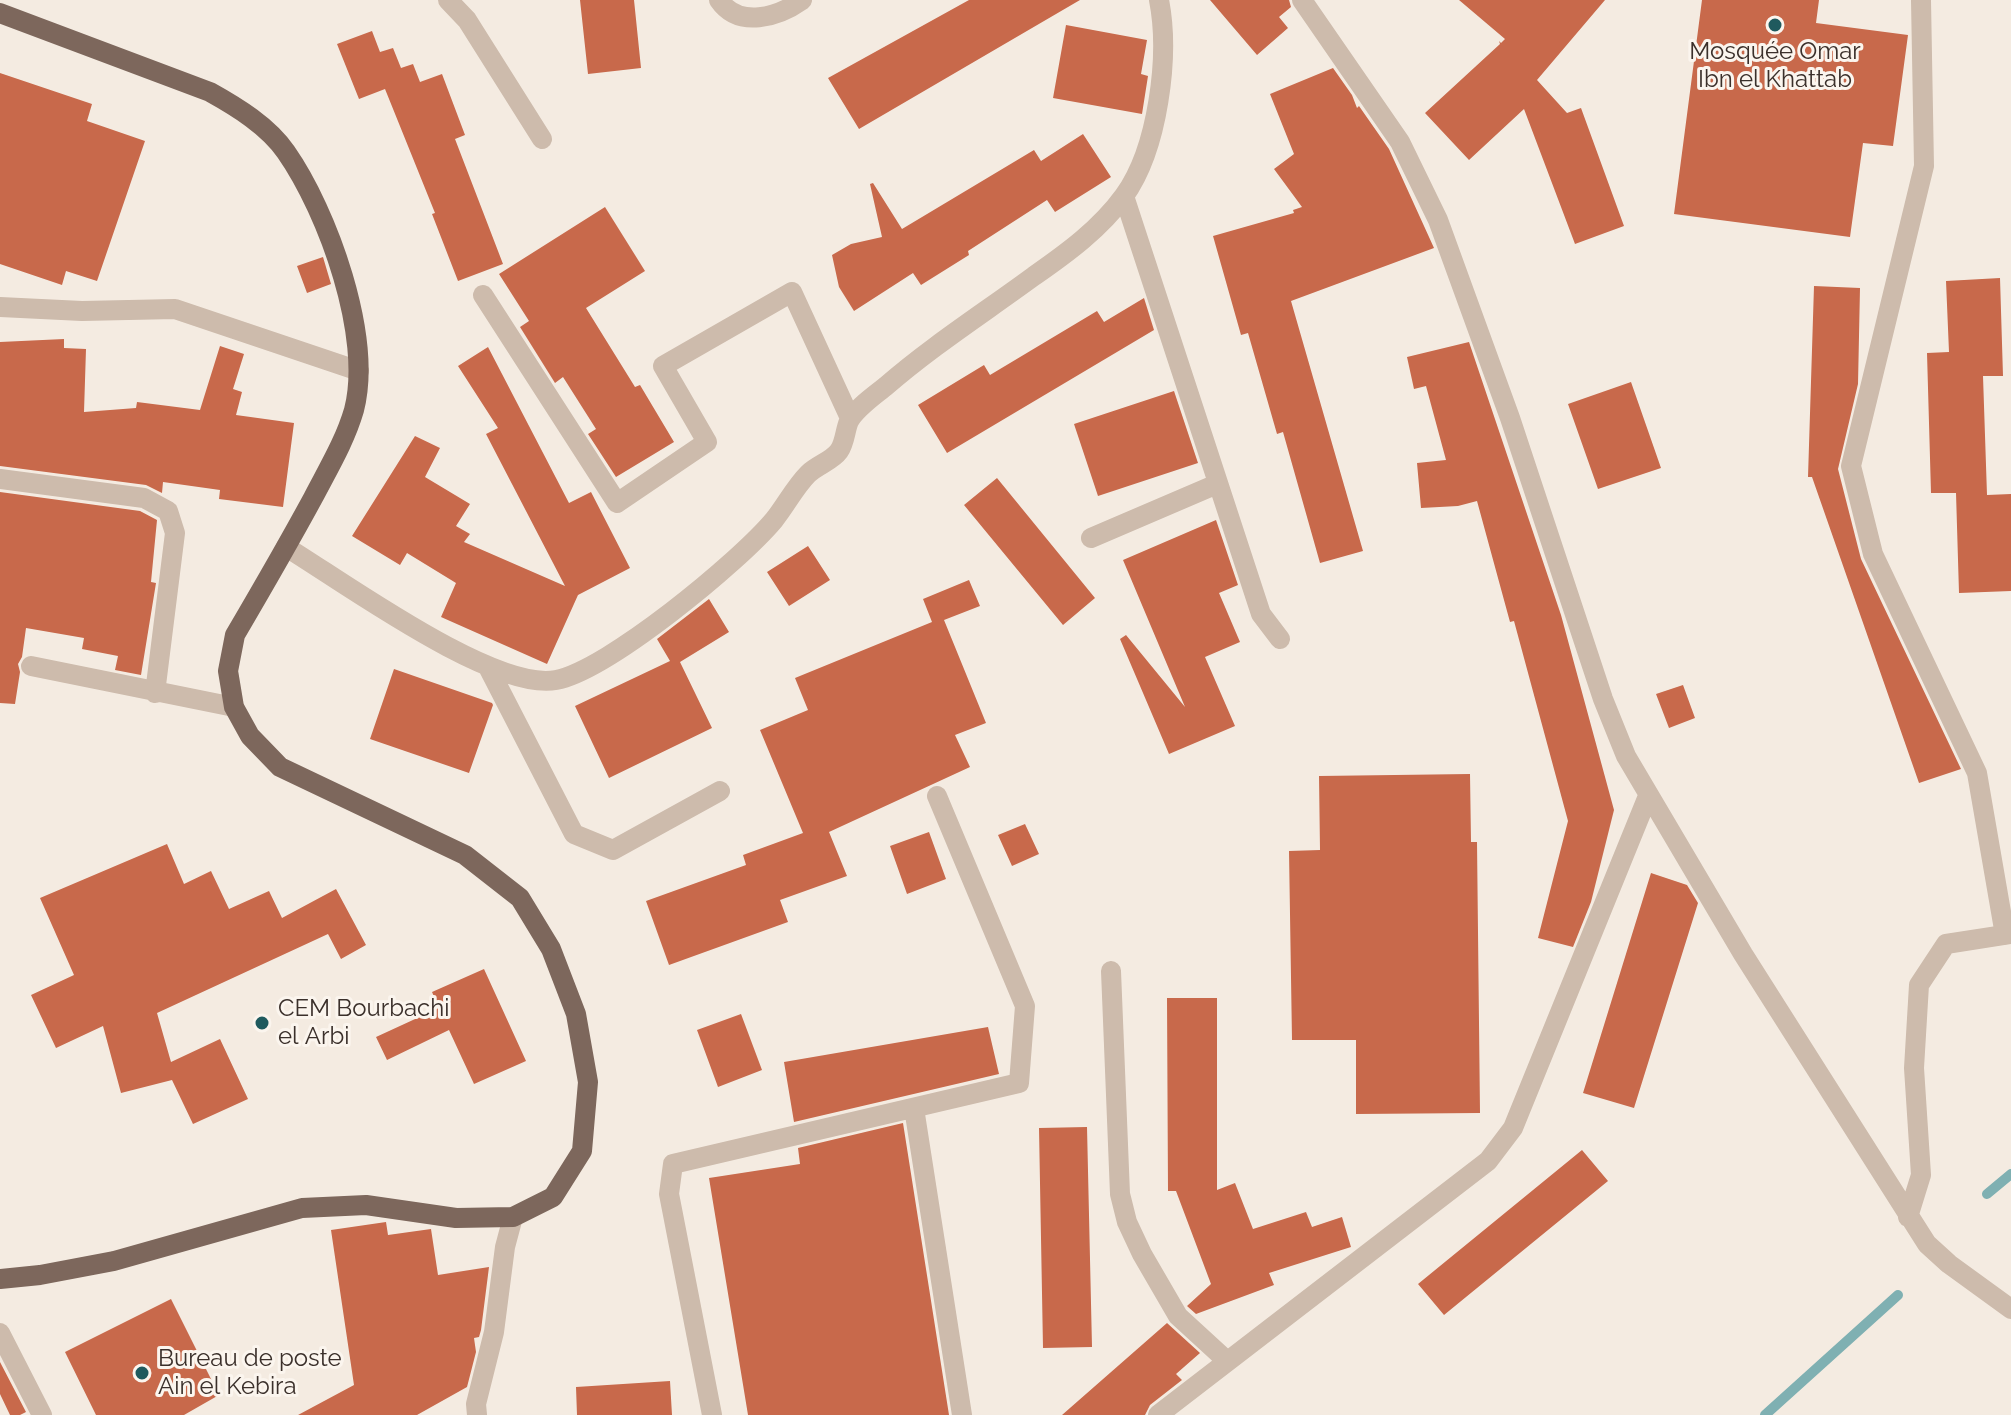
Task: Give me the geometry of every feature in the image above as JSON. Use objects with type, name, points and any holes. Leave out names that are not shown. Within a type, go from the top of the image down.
[{"type":"main road","points":[[0,13],[210,92],[241,109],[284,150],[316,203],[349,296],[359,371],[354,408],[342,443],[235,635],[228,671],[234,707],[250,736],[280,767],[465,855],[520,898],[551,949],[576,1014],[588,1082],[582,1151],[553,1197],[513,1217],[456,1218],[366,1205],[302,1208],[114,1261],[0,1279]]},
{"type":"street","points":[[448,0],[467,20],[542,139]]},
{"type":"street","points":[[719,0],[725,9],[744,17],[767,18],[802,0]]},
{"type":"street","points":[[286,547],[432,638],[489,669],[525,680],[556,680],[591,666],[635,638],[720,574],[773,521],[808,474],[839,452],[850,418],[888,384],[1082,242],[1124,196],[1138,171],[1156,115],[1164,26],[1159,0]]},
{"type":"street","points":[[1302,0],[1400,142],[1438,220],[1510,418],[1603,699],[1626,756],[1743,954],[1908,1217],[1927,1244],[1949,1264],[2011,1309]]},
{"type":"street","points":[[1908,1217],[1921,1175],[1914,1068],[1919,985],[1946,944],[2008,934],[1977,773],[1873,554],[1851,466],[1924,166],[1921,0]]},
{"type":"street","points":[[1124,196],[1261,614],[1280,639]]},
{"type":"street","points":[[483,295],[617,503],[707,442],[663,366],[792,292],[850,418]]},
{"type":"street","points":[[0,307],[82,311],[175,309],[359,371]]},
{"type":"street","points":[[0,479],[144,498],[168,511],[175,533],[155,693]]},
{"type":"street","points":[[1091,538],[1217,484]]},
{"type":"street","points":[[31,666],[234,707]]},
{"type":"street","points":[[489,669],[574,834],[613,850],[720,791]]},
{"type":"street","points":[[712,1415],[669,1194],[673,1164],[1019,1083],[1025,1006],[937,796]]},
{"type":"street","points":[[1158,1415],[1488,1161],[1513,1128],[1648,796]]},
{"type":"street","points":[[1111,971],[1120,1194],[1127,1222],[1178,1316],[1226,1360]]},
{"type":"street","points":[[914,1108],[962,1415]]},
{"type":"street","points":[[472,1411],[494,1332],[505,1247],[513,1217]]},
{"type":"street","points":[[0,1333],[42,1415]]},
{"type":"building","points":[[580,0],[634,0],[641,68],[588,74]]},
{"type":"building","points":[[969,0],[1080,0],[859,129],[828,78]]},
{"type":"building","points":[[1210,0],[1289,0],[1291,7],[1279,17],[1288,28],[1257,55]]},
{"type":"building","points":[[1459,0],[1605,0],[1537,80],[1567,113],[1581,108],[1624,226],[1575,244],[1524,109],[1469,160],[1425,113],[1500,44],[1499,41],[1501,43],[1505,39]]},
{"type":"building","points":[[1702,0],[1819,0],[1816,23],[1908,35],[1893,146],[1863,143],[1850,237],[1674,214]]},
{"type":"building","points":[[1066,25],[1147,40],[1141,74],[1148,76],[1142,114],[1053,98]]},
{"type":"building","points":[[372,31],[380,52],[393,48],[401,68],[413,64],[420,82],[442,74],[465,135],[455,139],[503,264],[458,281],[432,214],[435,213],[385,89],[359,99],[337,44]]},
{"type":"building","points":[[1333,68],[1352,95],[1357,108],[1359,106],[1389,149],[1434,248],[1291,301],[1363,551],[1320,563],[1283,432],[1277,434],[1248,333],[1241,335],[1213,236],[1294,213],[1293,210],[1302,207],[1274,169],[1294,154],[1270,94]]},
{"type":"building","points":[[0,73],[92,104],[87,121],[145,141],[97,281],[66,271],[62,285],[0,264]]},
{"type":"building","points":[[1083,134],[1111,177],[1055,212],[1047,200],[921,285],[913,273],[854,311],[839,287],[832,255],[851,244],[882,237],[870,184],[873,183],[902,229],[1034,150],[1041,161]]},
{"type":"building","points":[[605,207],[645,271],[586,308],[635,387],[640,385],[674,442],[616,477],[588,434],[596,429],[563,377],[555,383],[520,327],[529,321],[499,274]]},
{"type":"building","points":[[323,257],[331,284],[307,293],[297,266]]},
{"type":"building","points":[[2000,278],[2003,376],[1983,376],[1987,495],[2011,494],[2011,591],[1959,593],[1956,493],[1931,493],[1927,353],[1949,352],[1946,281]]},
{"type":"building","points":[[1814,286],[1860,288],[1858,384],[1838,469],[1861,559],[1961,769],[1919,783],[1812,477],[1808,477]]},
{"type":"building","points":[[1144,298],[1154,330],[947,453],[918,405],[984,365],[990,375],[1097,311],[1104,322]]},
{"type":"building","points":[[64,339],[64,348],[86,349],[84,412],[136,408],[137,402],[200,410],[220,346],[244,354],[233,389],[242,392],[236,415],[294,423],[283,507],[219,499],[220,490],[163,482],[162,493],[146,485],[0,466],[0,342]]},
{"type":"building","points":[[1469,342],[1561,615],[1614,810],[1591,902],[1573,947],[1538,938],[1568,821],[1514,621],[1510,622],[1477,501],[1458,506],[1421,508],[1417,463],[1446,460],[1426,386],[1414,389],[1407,357]]},
{"type":"building","points":[[488,347],[569,503],[591,492],[630,568],[578,595],[547,664],[441,617],[456,583],[407,553],[400,565],[352,536],[415,436],[440,448],[425,477],[470,504],[456,526],[470,534],[464,542],[565,586],[486,434],[498,428],[458,366]]},
{"type":"building","points":[[1631,382],[1661,468],[1598,489],[1568,404]]},
{"type":"building","points":[[1174,391],[1198,463],[1098,496],[1074,424]]},
{"type":"building","points":[[997,478],[1095,598],[1063,625],[964,505]]},
{"type":"building","points":[[0,492],[140,511],[157,520],[151,582],[156,583],[141,675],[115,670],[118,656],[82,649],[84,638],[26,628],[18,664],[20,672],[15,704],[0,703]]},
{"type":"building","points":[[1216,520],[1238,585],[1219,593],[1240,642],[1205,657],[1235,726],[1169,754],[1120,639],[1126,635],[1185,707],[1123,560]]},
{"type":"building","points":[[808,546],[830,580],[789,606],[767,572]]},
{"type":"building","points":[[969,580],[980,606],[944,620],[986,723],[955,735],[970,767],[829,832],[847,876],[780,900],[788,922],[669,965],[646,901],[746,865],[743,855],[803,833],[760,730],[808,710],[795,678],[932,622],[923,599]]},
{"type":"building","points":[[709,599],[729,632],[680,662],[712,728],[609,778],[575,706],[670,661],[657,639]]},
{"type":"building","points":[[394,669],[492,703],[469,773],[370,739]]},
{"type":"building","points":[[1683,685],[1695,718],[1669,728],[1656,694]]},
{"type":"building","points":[[1470,774],[1471,842],[1477,842],[1480,1113],[1356,1114],[1356,1040],[1292,1040],[1289,851],[1320,850],[1319,776]]},
{"type":"building","points":[[1025,824],[1039,854],[1012,866],[998,835]]},
{"type":"building","points":[[929,832],[946,879],[907,894],[890,846]]},
{"type":"building","points":[[167,844],[184,884],[211,871],[229,909],[269,891],[282,918],[336,889],[366,945],[341,959],[328,934],[157,1013],[171,1062],[220,1039],[248,1099],[193,1124],[172,1080],[121,1093],[103,1026],[56,1048],[31,995],[74,975],[40,898]]},
{"type":"building","points":[[1651,873],[1687,885],[1698,903],[1634,1108],[1583,1093]]},
{"type":"building","points":[[484,969],[526,1061],[474,1084],[449,1030],[387,1060],[376,1037],[439,1008],[432,992]]},
{"type":"building","points":[[1167,998],[1217,998],[1217,1190],[1235,1183],[1253,1229],[1306,1212],[1312,1227],[1342,1217],[1351,1247],[1269,1273],[1274,1285],[1196,1314],[1187,1306],[1211,1284],[1176,1191],[1168,1191]]},
{"type":"building","points":[[741,1014],[762,1070],[718,1087],[697,1030]]},
{"type":"building","points":[[988,1027],[999,1074],[794,1122],[784,1062]]},
{"type":"building","points":[[903,1123],[949,1415],[748,1415],[709,1178],[800,1164],[798,1148]]},
{"type":"building","points":[[1087,1127],[1092,1347],[1043,1348],[1039,1128]]},
{"type":"building","points":[[1582,1150],[1608,1181],[1444,1315],[1418,1284]]},
{"type":"building","points":[[386,1222],[388,1235],[431,1229],[438,1275],[489,1267],[481,1330],[479,1337],[474,1338],[476,1352],[467,1387],[417,1415],[298,1415],[354,1385],[331,1230]]},
{"type":"building","name":"Bureau de poste Ain el Kebira","points":[[171,1299],[219,1395],[184,1415],[96,1415],[65,1352]]},
{"type":"building","points":[[1167,1323],[1200,1353],[1176,1374],[1182,1380],[1150,1405],[1145,1415],[1062,1415]]},
{"type":"building","points":[[0,1362],[26,1412],[20,1415],[10,1415],[0,1394]]},
{"type":"building","points":[[670,1381],[672,1415],[577,1415],[576,1387]]},
{"type":"waterway","points":[[1987,1194],[2011,1174]]},
{"type":"waterway","points":[[1765,1415],[1898,1295]]},
{"type":"place","name":"Mosquée Omar Ibn el Khattab","points":[[1775,25]]},
{"type":"place","name":"CEM Bourbachi el Arbi","points":[[262,1023]]},
{"type":"place","name":"Bureau de poste Ain el Kebira","points":[[142,1373]]}]
